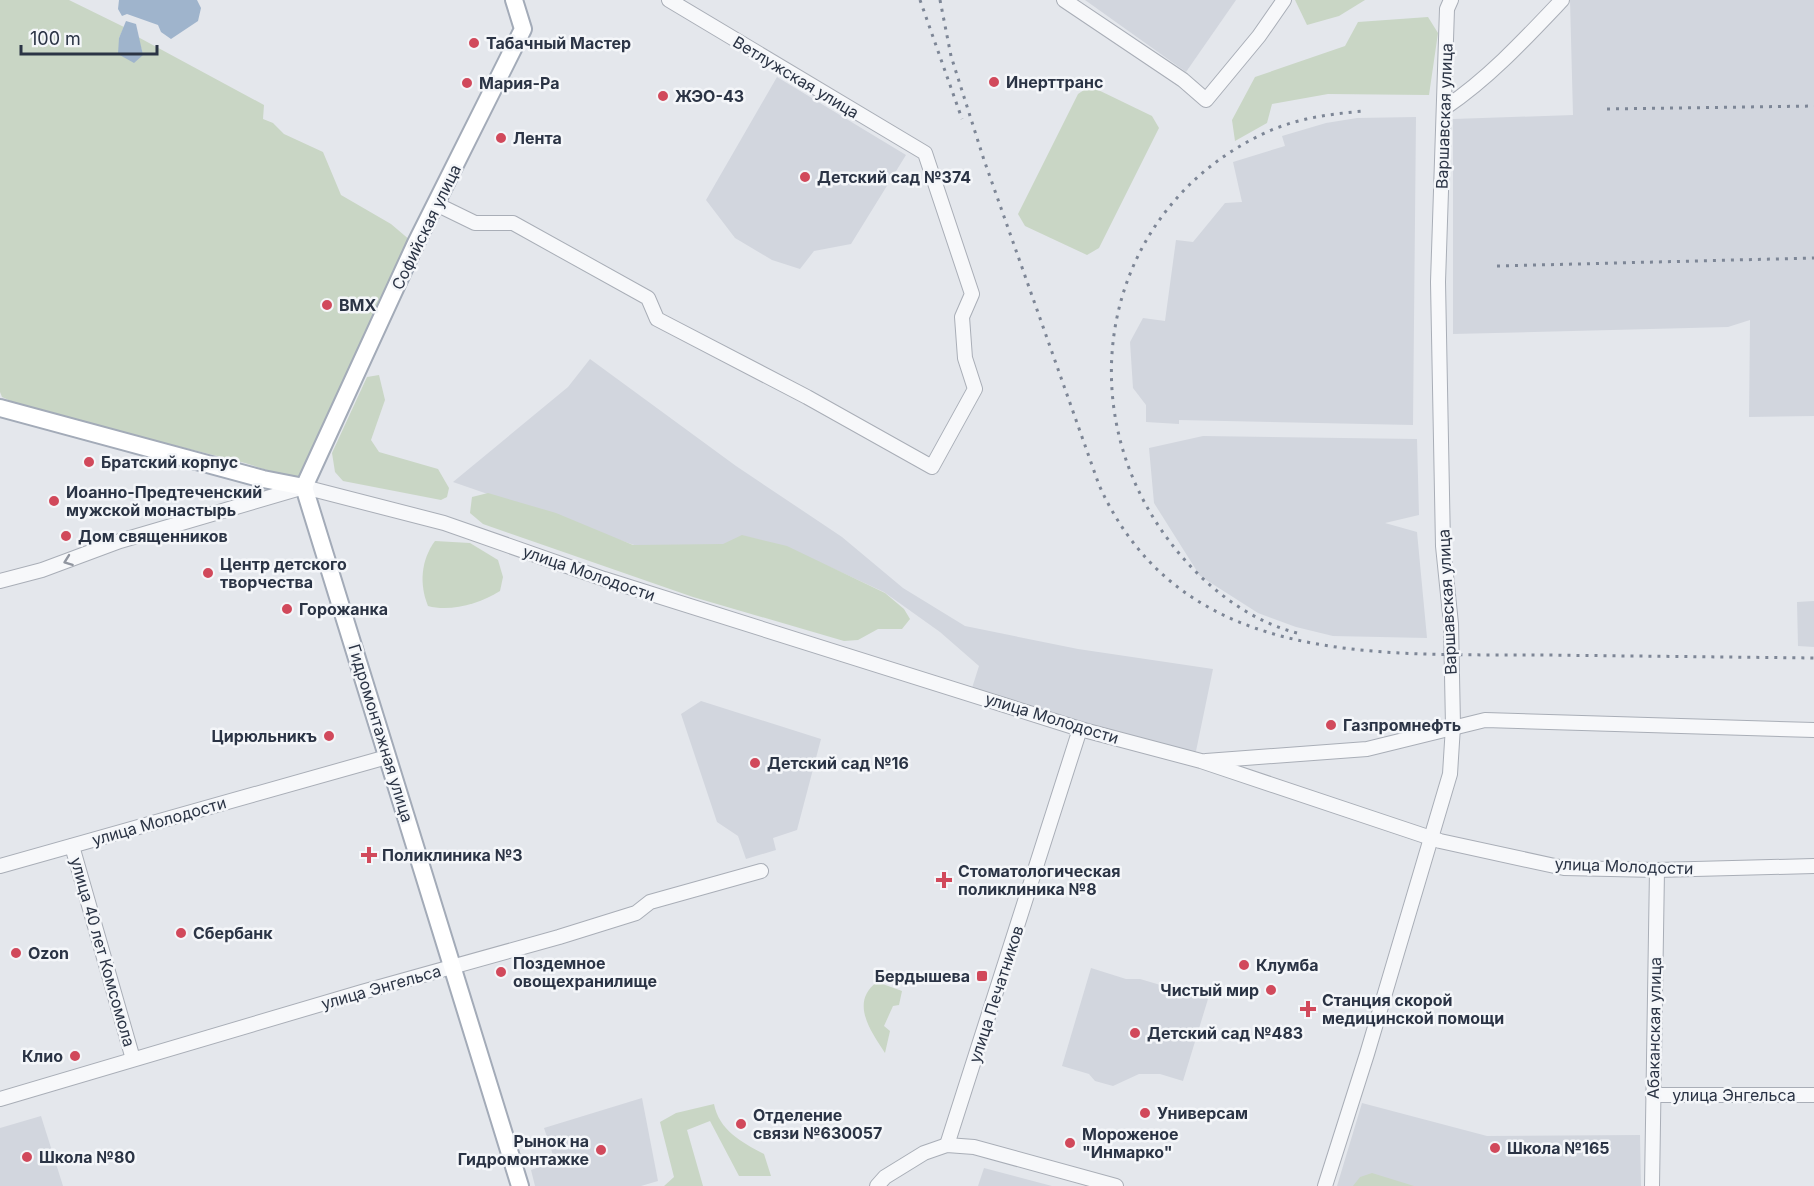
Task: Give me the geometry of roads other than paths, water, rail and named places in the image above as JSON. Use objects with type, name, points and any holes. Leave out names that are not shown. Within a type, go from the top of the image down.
[{"type":"main road","name":"Софийская улица","points":[[304,487],[436,204],[523,29],[514,0]]},
{"type":"main road","points":[[1,410],[263,479],[304,487]]},
{"type":"main road","name":"Гидромонтажная улица","points":[[304,487],[520,1186]]},
{"type":"street","name":"Ветлужская улица","points":[[436,204],[474,223],[513,223],[648,298],[657,319],[807,397],[932,467],[975,389],[965,358],[962,317],[972,294],[925,153],[669,0]]},
{"type":"street","points":[[1064,0],[1184,80],[1206,100],[1259,36],[1284,0]]},
{"type":"street","name":"Варшавская улица","points":[[1325,1186],[1367,1054],[1430,838],[1443,804],[1450,774],[1453,726],[1451,624],[1443,546],[1438,282],[1446,107],[1447,9],[1451,0]]},
{"type":"street","points":[[1446,107],[1465,94],[1521,43],[1562,0]]},
{"type":"street","points":[[0,581],[42,570],[120,541],[304,487]]},
{"type":"street","name":"улица Молодости","points":[[304,487],[444,523],[604,579],[1080,729],[1201,761],[1430,838],[1564,868],[1657,870],[1814,866]]},
{"type":"street","points":[[1201,761],[1367,748],[1394,744],[1453,726],[1485,720],[1814,730]]},
{"type":"street","name":"улица Печатников","points":[[947,1145],[1080,729]]},
{"type":"street","name":"улица Молодости","points":[[0,866],[387,757]]},
{"type":"street","name":"улица 40 лет Комсомола","points":[[72,846],[133,1059]]},
{"type":"street","name":"Абаканская улица","points":[[1652,1186],[1657,870]]},
{"type":"street","name":"улица Энгельса","points":[[0,1099],[615,920],[636,913],[650,902],[761,871]]},
{"type":"street","name":"улица Энгельса","points":[[1653,1095],[1814,1095]]},
{"type":"street","points":[[877,1186],[885,1177],[924,1153],[947,1145],[974,1147],[1116,1186]]},
{"type":"water","points":[[119,0],[197,0],[201,8],[198,21],[171,39],[161,32],[158,25],[127,14],[122,16],[118,9]]},
{"type":"water","points":[[126,21],[136,24],[143,55],[134,63],[118,54],[119,38]]},
{"type":"railway","points":[[920,0],[962,119]]},
{"type":"railway","points":[[940,0],[951,56],[984,160],[1099,485],[1135,545],[1179,588],[1231,619],[1288,638],[1350,649],[1413,654],[1814,658]]},
{"type":"railway","points":[[1607,109],[1814,106]]},
{"type":"railway","points":[[1297,633],[1260,619],[1210,585],[1170,542],[1137,488],[1118,430],[1111,371],[1118,313],[1137,258],[1169,208],[1212,165],[1267,132],[1290,123],[1314,117],[1364,111]]},
{"type":"railway","points":[[1497,266],[1814,258]]},
{"type":"place","name":"Табачный Мастер","points":[[474,43]]},
{"type":"place","name":"Инерттранс","points":[[994,82]]},
{"type":"place","name":"Мария-Ра","points":[[467,83]]},
{"type":"place","name":"ЖЭО-43","points":[[663,96]]},
{"type":"place","name":"Лента","points":[[501,138]]},
{"type":"place","name":"Детский сад №374","points":[[805,177]]},
{"type":"place","name":"BMX","points":[[327,305]]},
{"type":"place","name":"Братский корпус","points":[[89,462]]},
{"type":"place","name":"Иоанно-Предтеченский мужской монастырь","points":[[54,501]]},
{"type":"place","name":"Дом священников","points":[[66,536]]},
{"type":"place","name":"Центр детского творчества","points":[[208,573]]},
{"type":"place","name":"Горожанка","points":[[287,609]]},
{"type":"place","name":"Газпромнефть","points":[[1331,725]]},
{"type":"place","name":"Цирюльникъ","points":[[329,736]]},
{"type":"place","name":"Детский сад №16","points":[[755,763]]},
{"type":"place","name":"Поликлиника №3","points":[[369,855]]},
{"type":"place","name":"Стоматологическая поликлиника №8","points":[[944,880]]},
{"type":"place","name":"Сбербанк","points":[[181,933]]},
{"type":"place","name":"Ozon","points":[[16,953]]},
{"type":"place","name":"Клумба","points":[[1244,965]]},
{"type":"place","name":"Поздемное овощехранилище","points":[[501,972]]},
{"type":"place","name":"Бердышева","points":[[982,976]]},
{"type":"place","name":"Чистый мир","points":[[1271,990]]},
{"type":"place","name":"Станция скорой медицинской помощи","points":[[1308,1009]]},
{"type":"place","name":"Детский сад №483","points":[[1135,1033]]},
{"type":"place","name":"Клио","points":[[75,1056]]},
{"type":"place","name":"Универсам","points":[[1145,1113]]},
{"type":"place","name":"Отделение связи №630057","points":[[741,1124]]},
{"type":"place","name":"Мороженое \"Инмарко\"","points":[[1070,1143]]},
{"type":"place","name":"Школа №165","points":[[1495,1148]]},
{"type":"place","name":"Рынок на Гидромонтажке","points":[[601,1150]]},
{"type":"place","name":"Школа №80","points":[[27,1157]]}]
